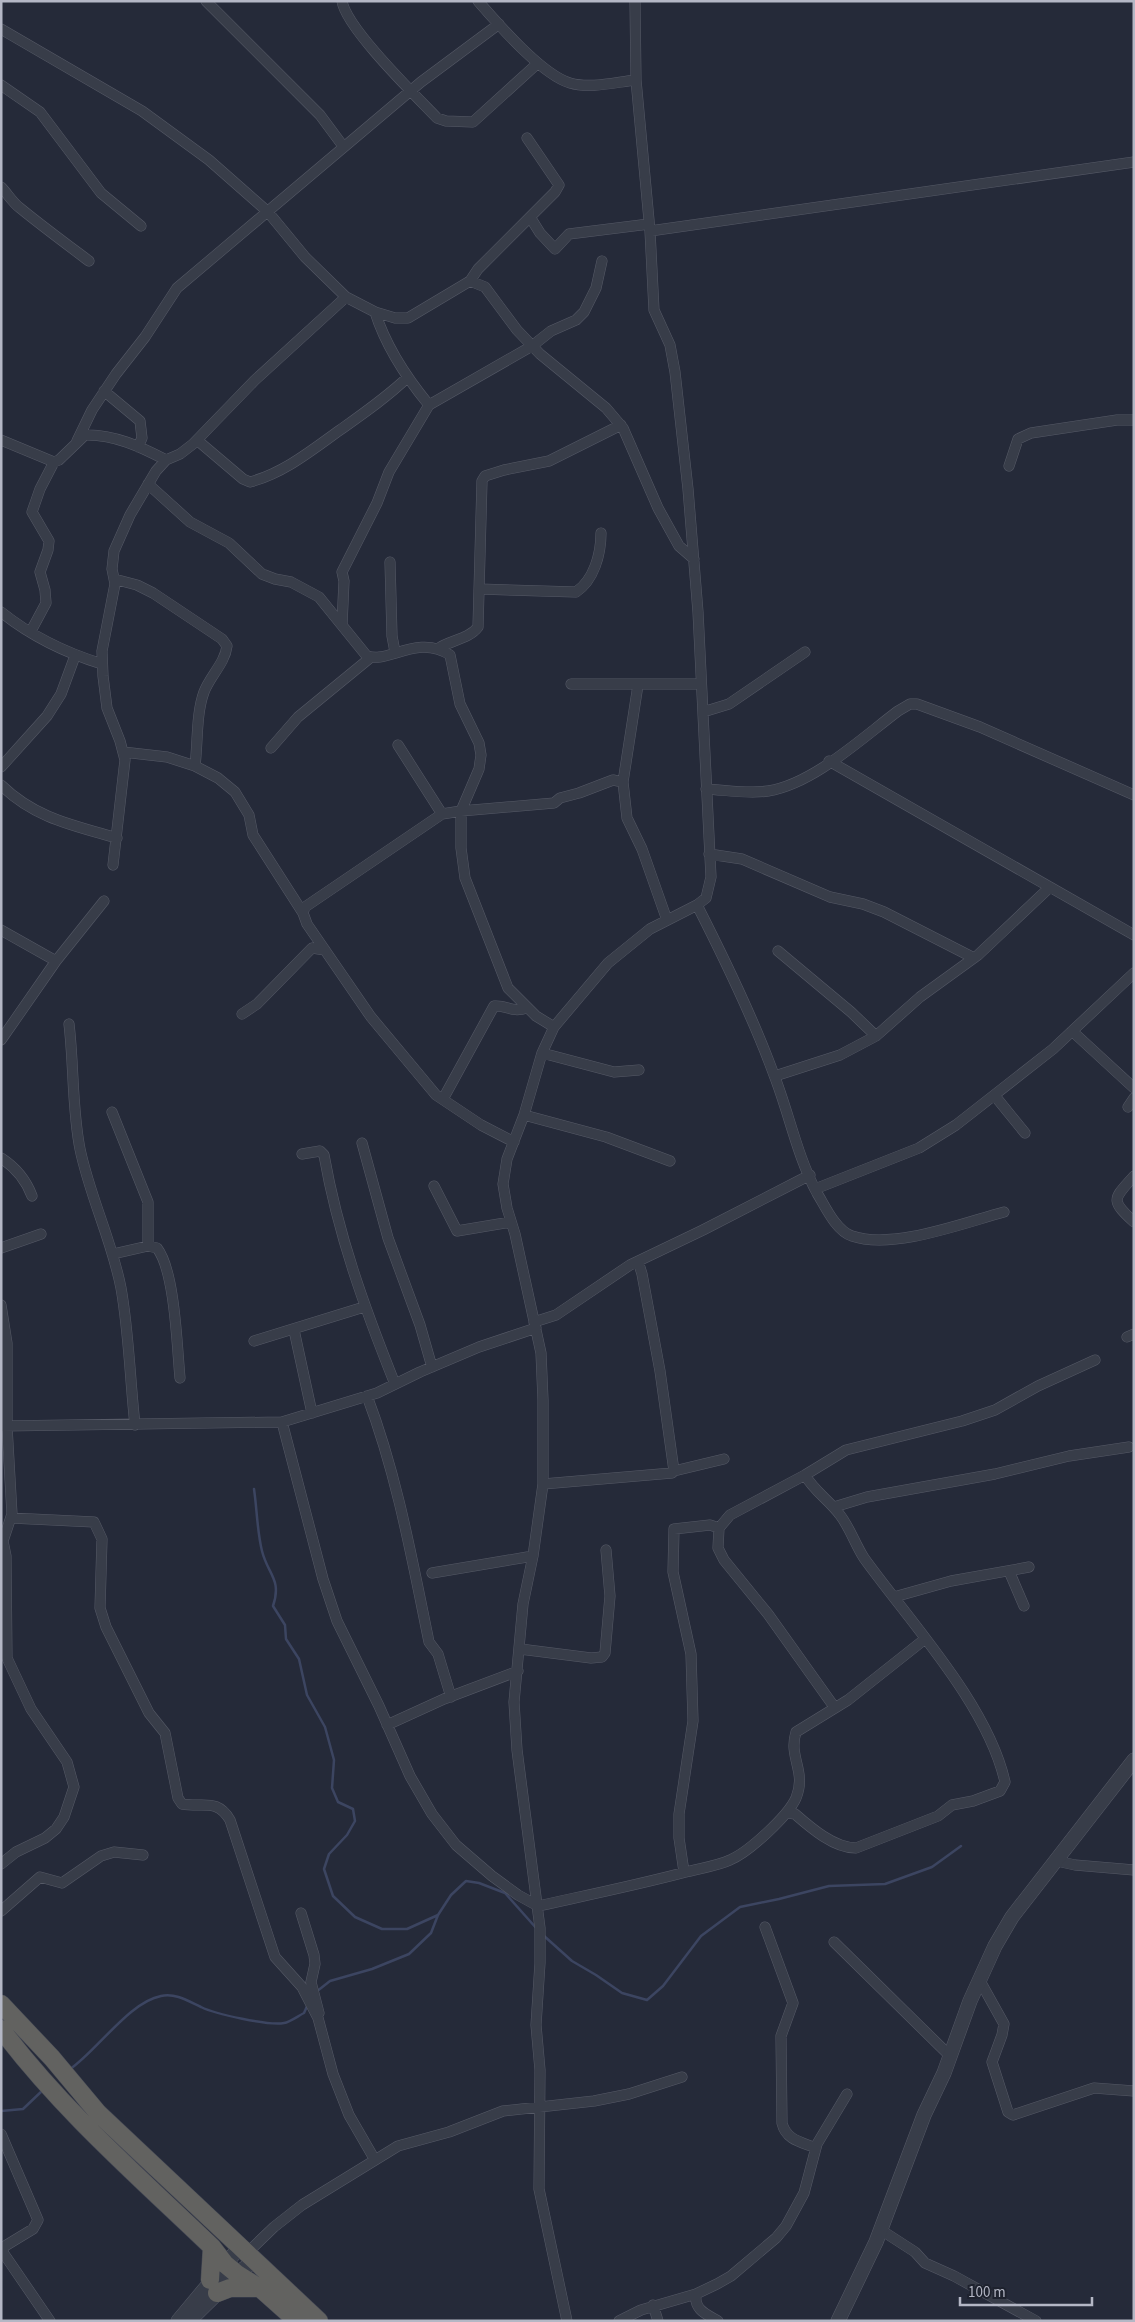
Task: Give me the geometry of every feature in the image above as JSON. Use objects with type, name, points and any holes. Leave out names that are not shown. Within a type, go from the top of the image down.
[{"type":"highway","points":[[1,2004],[52,2058],[98,2113],[319,2321]]},
{"type":"highway","points":[[1,2029],[57,2096],[212,2247],[231,2269],[261,2289],[297,2321]]},
{"type":"highway","points":[[212,2247],[214,2286],[261,2289]]},
{"type":"street","points":[[206,1],[320,114],[343,146]]},
{"type":"street","points":[[342,1],[356,28],[437,118],[446,121],[473,122],[538,63]]},
{"type":"street","points":[[478,1],[553,76],[571,84],[636,80]]},
{"type":"street","points":[[566,2321],[539,2189],[540,2070],[536,2025],[540,1928],[515,1730],[514,1702],[523,1604],[533,1556],[543,1484],[541,1353],[503,1184],[507,1159],[524,1115],[542,1053],[554,1027],[608,964],[650,929],[697,905],[706,898],[711,877],[694,559],[675,372],[670,345],[654,310],[636,80],[635,1]]},
{"type":"street","points":[[77,441],[104,391],[145,337],[177,288],[240,232],[268,212],[343,146],[499,24]]},
{"type":"street","points":[[1,29],[142,111],[209,160],[268,212],[305,257],[346,297],[375,312],[395,318],[408,318],[470,281],[478,269],[555,192],[559,185],[527,138]]},
{"type":"street","points":[[1,86],[40,112],[102,193],[141,226]]},
{"type":"street","points":[[530,217],[540,233],[555,249],[569,234],[649,227],[1134,162]]},
{"type":"street","points":[[1,187],[19,208],[28,212],[35,221],[89,261]]},
{"type":"street","points":[[342,625],[344,581],[342,572],[377,503],[389,472],[429,405],[532,346],[551,331],[576,320],[584,312],[596,288],[602,261]]},
{"type":"street","points":[[470,281],[477,282],[485,287],[532,346],[554,367],[606,408],[621,425],[658,508],[679,546],[694,559]]},
{"type":"street","points":[[113,865],[125,760],[107,708],[102,651],[113,598],[114,579],[112,569],[114,551],[130,515],[156,471],[166,460],[180,454],[197,440],[255,380],[346,297]]},
{"type":"street","points":[[375,312],[380,330],[408,377],[429,405]]},
{"type":"street","points":[[197,440],[243,479],[250,482],[259,480],[306,455],[386,398],[408,377]]},
{"type":"street","points":[[104,391],[140,421],[142,438],[138,447]]},
{"type":"street","points":[[1009,466],[1018,439],[1031,433],[1117,420],[1134,420]]},
{"type":"street","points":[[271,748],[298,718],[370,658],[409,648],[439,648],[450,641],[473,634],[478,627],[482,481],[485,476],[504,470],[549,461],[621,425]]},
{"type":"street","points":[[31,632],[46,603],[40,572],[48,550],[49,540],[32,512],[40,489],[54,462],[59,460],[85,435],[98,435],[138,447],[166,460]]},
{"type":"street","points":[[1,440],[54,462]]},
{"type":"street","points":[[148,484],[190,522],[229,543],[262,574],[291,582],[318,597],[370,658]]},
{"type":"street","points":[[479,589],[576,592],[586,583],[592,573],[601,546],[601,533]]},
{"type":"street","points":[[390,562],[392,636],[395,652]]},
{"type":"street","points":[[114,579],[137,585],[153,593],[222,639],[227,646],[226,654],[205,689],[200,705],[195,766]]},
{"type":"street","points":[[1,612],[13,622],[75,656],[102,664]]},
{"type":"street","points":[[439,648],[450,655],[460,704],[479,744],[481,755],[479,770],[461,810],[461,848],[465,878],[508,988],[528,1008],[554,1027]]},
{"type":"street","points":[[703,712],[729,704],[805,652]]},
{"type":"street","points":[[1,767],[47,716],[61,694],[75,656]]},
{"type":"street","points":[[571,684],[701,684]]},
{"type":"street","points":[[638,685],[622,782],[628,818],[642,849],[667,920]]},
{"type":"street","points":[[706,789],[768,791],[788,785],[814,772],[898,711],[910,704],[917,704],[980,727],[1134,795]]},
{"type":"street","points":[[398,746],[442,814]]},
{"type":"street","points":[[123,752],[167,757],[195,766],[218,778],[235,792],[249,815],[253,835],[303,913],[306,924],[387,1037],[430,1088],[443,1099],[481,1125],[514,1142]]},
{"type":"street","points":[[829,761],[1134,935]]},
{"type":"street","points":[[303,913],[305,907],[442,814],[461,810],[554,803],[560,798],[613,780],[622,782]]},
{"type":"street","points":[[1,785],[27,807],[46,817],[117,838]]},
{"type":"street","points":[[710,854],[742,859],[830,897],[863,904],[974,958]]},
{"type":"street","points":[[775,1076],[840,1055],[876,1036],[920,997],[974,958],[1049,888]]},
{"type":"street","points":[[1,1040],[56,961],[104,901]]},
{"type":"street","points":[[697,905],[725,961],[775,1076],[792,1132],[815,1188],[842,1231],[851,1236],[863,1238],[914,1237],[1004,1212]]},
{"type":"street","points":[[1,930],[56,961]]},
{"type":"street","points":[[242,1014],[257,1004],[312,948],[325,950]]},
{"type":"street","points":[[778,951],[851,1012],[876,1036]]},
{"type":"street","points":[[815,1188],[919,1148],[956,1125],[995,1096],[1072,1031],[1134,973]]},
{"type":"street","points":[[443,1099],[494,1006],[502,1005],[517,1011],[528,1008]]},
{"type":"street","points":[[69,1024],[80,1149],[113,1254],[125,1314],[135,1425]]},
{"type":"street","points":[[1072,1031],[1134,1088]]},
{"type":"street","points":[[542,1053],[614,1072],[639,1070]]},
{"type":"street","points":[[995,1096],[1025,1133]]},
{"type":"street","points":[[112,1112],[148,1202],[148,1246]]},
{"type":"street","points":[[524,1115],[606,1137],[670,1161]]},
{"type":"street","points":[[362,1143],[388,1238],[420,1325],[432,1367]]},
{"type":"street","points":[[302,1154],[320,1151],[324,1155],[338,1224],[364,1307],[395,1384]]},
{"type":"street","points":[[1,1158],[22,1176],[32,1196]]},
{"type":"street","points":[[4,1426],[282,1422],[367,1396],[556,1315],[638,1261],[712,1226],[810,1175]]},
{"type":"street","points":[[1134,1176],[1117,1194],[1116,1202],[1121,1210],[1134,1222]]},
{"type":"street","points":[[434,1186],[457,1231],[511,1222]]},
{"type":"street","points":[[1,1248],[41,1234]]},
{"type":"street","points":[[113,1254],[148,1246],[158,1248],[162,1254],[170,1285],[180,1378]]},
{"type":"street","points":[[638,1261],[660,1371],[674,1471]]},
{"type":"street","points":[[1,1305],[7,1343],[4,1426],[11,1518],[3,1541],[6,1556],[7,1658],[31,1709],[67,1762],[74,1787],[67,1810],[56,1829],[45,1838],[16,1852],[1,1864]]},
{"type":"street","points":[[254,1342],[364,1307]]},
{"type":"street","points":[[294,1330],[312,1413]]},
{"type":"street","points":[[684,1872],[679,1838],[679,1814],[693,1720],[690,1654],[673,1572],[674,1529],[715,1531],[730,1515],[806,1475],[846,1450],[962,1421],[995,1410],[1038,1386],[1095,1360]]},
{"type":"street","points":[[367,1396],[384,1441],[410,1546],[429,1642],[438,1654],[451,1696]]},
{"type":"street","points":[[282,1422],[323,1579],[337,1621],[410,1776],[441,1828],[479,1866],[518,1895],[538,1906],[731,1860],[788,1813],[799,1791],[800,1781],[799,1768],[792,1744],[796,1732],[835,1708],[925,1639]]},
{"type":"street","points":[[834,1507],[867,1497],[995,1474],[1069,1456],[1129,1447]]},
{"type":"street","points":[[543,1484],[672,1473],[724,1459]]},
{"type":"street","points":[[788,1813],[795,1814],[831,1840],[848,1848],[856,1848],[938,1816],[952,1805],[973,1801],[1000,1791],[1005,1782],[1003,1771],[981,1720],[952,1675],[863,1556],[834,1507],[810,1484],[806,1475]]},
{"type":"street","points":[[11,1518],[94,1522],[99,1528],[103,1552],[100,1608],[106,1627],[149,1713],[165,1733],[178,1798],[182,1804],[215,1805],[226,1813],[230,1820],[275,1957],[306,1984],[314,2004],[333,2074],[346,2107],[375,2160]]},
{"type":"street","points":[[715,1531],[718,1548],[724,1560],[768,1614],[835,1708]]},
{"type":"street","points":[[520,1649],[590,1658],[602,1657],[605,1652],[610,1596],[606,1550]]},
{"type":"street","points":[[432,1573],[533,1556]]},
{"type":"street","points":[[894,1598],[925,1587],[1028,1567]]},
{"type":"street","points":[[1008,1571],[1024,1606]]},
{"type":"street","points":[[387,1725],[451,1696],[518,1671]]},
{"type":"street","points":[[838,2321],[861,2277],[881,2230],[924,2115],[995,1946],[1012,1917],[1074,1840],[1134,1760]]},
{"type":"street","points":[[1,1911],[40,1877],[62,1883],[101,1856],[114,1852],[143,1855]]},
{"type":"street","points":[[1056,1861],[1075,1865],[1134,1870]]},
{"type":"street","points":[[301,1913],[316,1964],[306,1984]]},
{"type":"street","points":[[765,1927],[793,2003],[781,2036],[782,2123],[784,2132],[788,2137],[816,2148]]},
{"type":"street","points":[[834,1942],[950,2056]]},
{"type":"street","points":[[980,1981],[1004,2024],[992,2062],[1008,2112],[1013,2115],[1094,2088],[1134,2091]]},
{"type":"street","points":[[178,2321],[274,2227],[302,2205],[398,2146],[448,2132],[496,2114],[629,2094],[682,2077]]},
{"type":"street","points":[[619,2321],[653,2305],[696,2294],[731,2276],[755,2254],[766,2248],[786,2226],[804,2193],[821,2136],[847,2094]]},
{"type":"street","points":[[1,2134],[38,2220],[35,2226],[4,2246],[2,2251],[50,2321]]},
{"type":"street","points":[[881,2230],[915,2252],[925,2264],[954,2276],[1036,2321]]},
{"type":"street","points":[[231,2269],[247,2254]]},
{"type":"street","points":[[189,2321],[214,2286]]},
{"type":"street","points":[[696,2294],[695,2302],[698,2308],[718,2321]]},
{"type":"street","points":[[653,2305],[658,2321]]},
{"type":"waterway","points":[[254,1489],[262,1551],[276,1589],[273,1606],[285,1625],[286,1639],[299,1659],[307,1695],[325,1727],[334,1760],[332,1788],[338,1802],[353,1809],[355,1821],[347,1835],[329,1854],[324,1869],[333,1896],[355,1917],[382,1929],[407,1929],[438,1915]]},
{"type":"waterway","points":[[543,1935],[572,1961],[622,1993],[647,2000],[663,1986],[701,1936],[740,1907],[829,1886],[885,1884],[932,1867],[961,1846]]},
{"type":"waterway","points":[[316,1992],[330,1981],[372,1969],[409,1954],[431,1933],[438,1915],[451,1895],[466,1881],[479,1883],[505,1893],[537,1929]]},
{"type":"waterway","points":[[69,2070],[80,2062],[137,2007],[161,1996],[177,1997],[208,2010],[229,2016],[277,2023],[286,2022],[304,2013],[308,2004]]},
{"type":"waterway","points":[[1,2111],[23,2109],[43,2090]]}]
